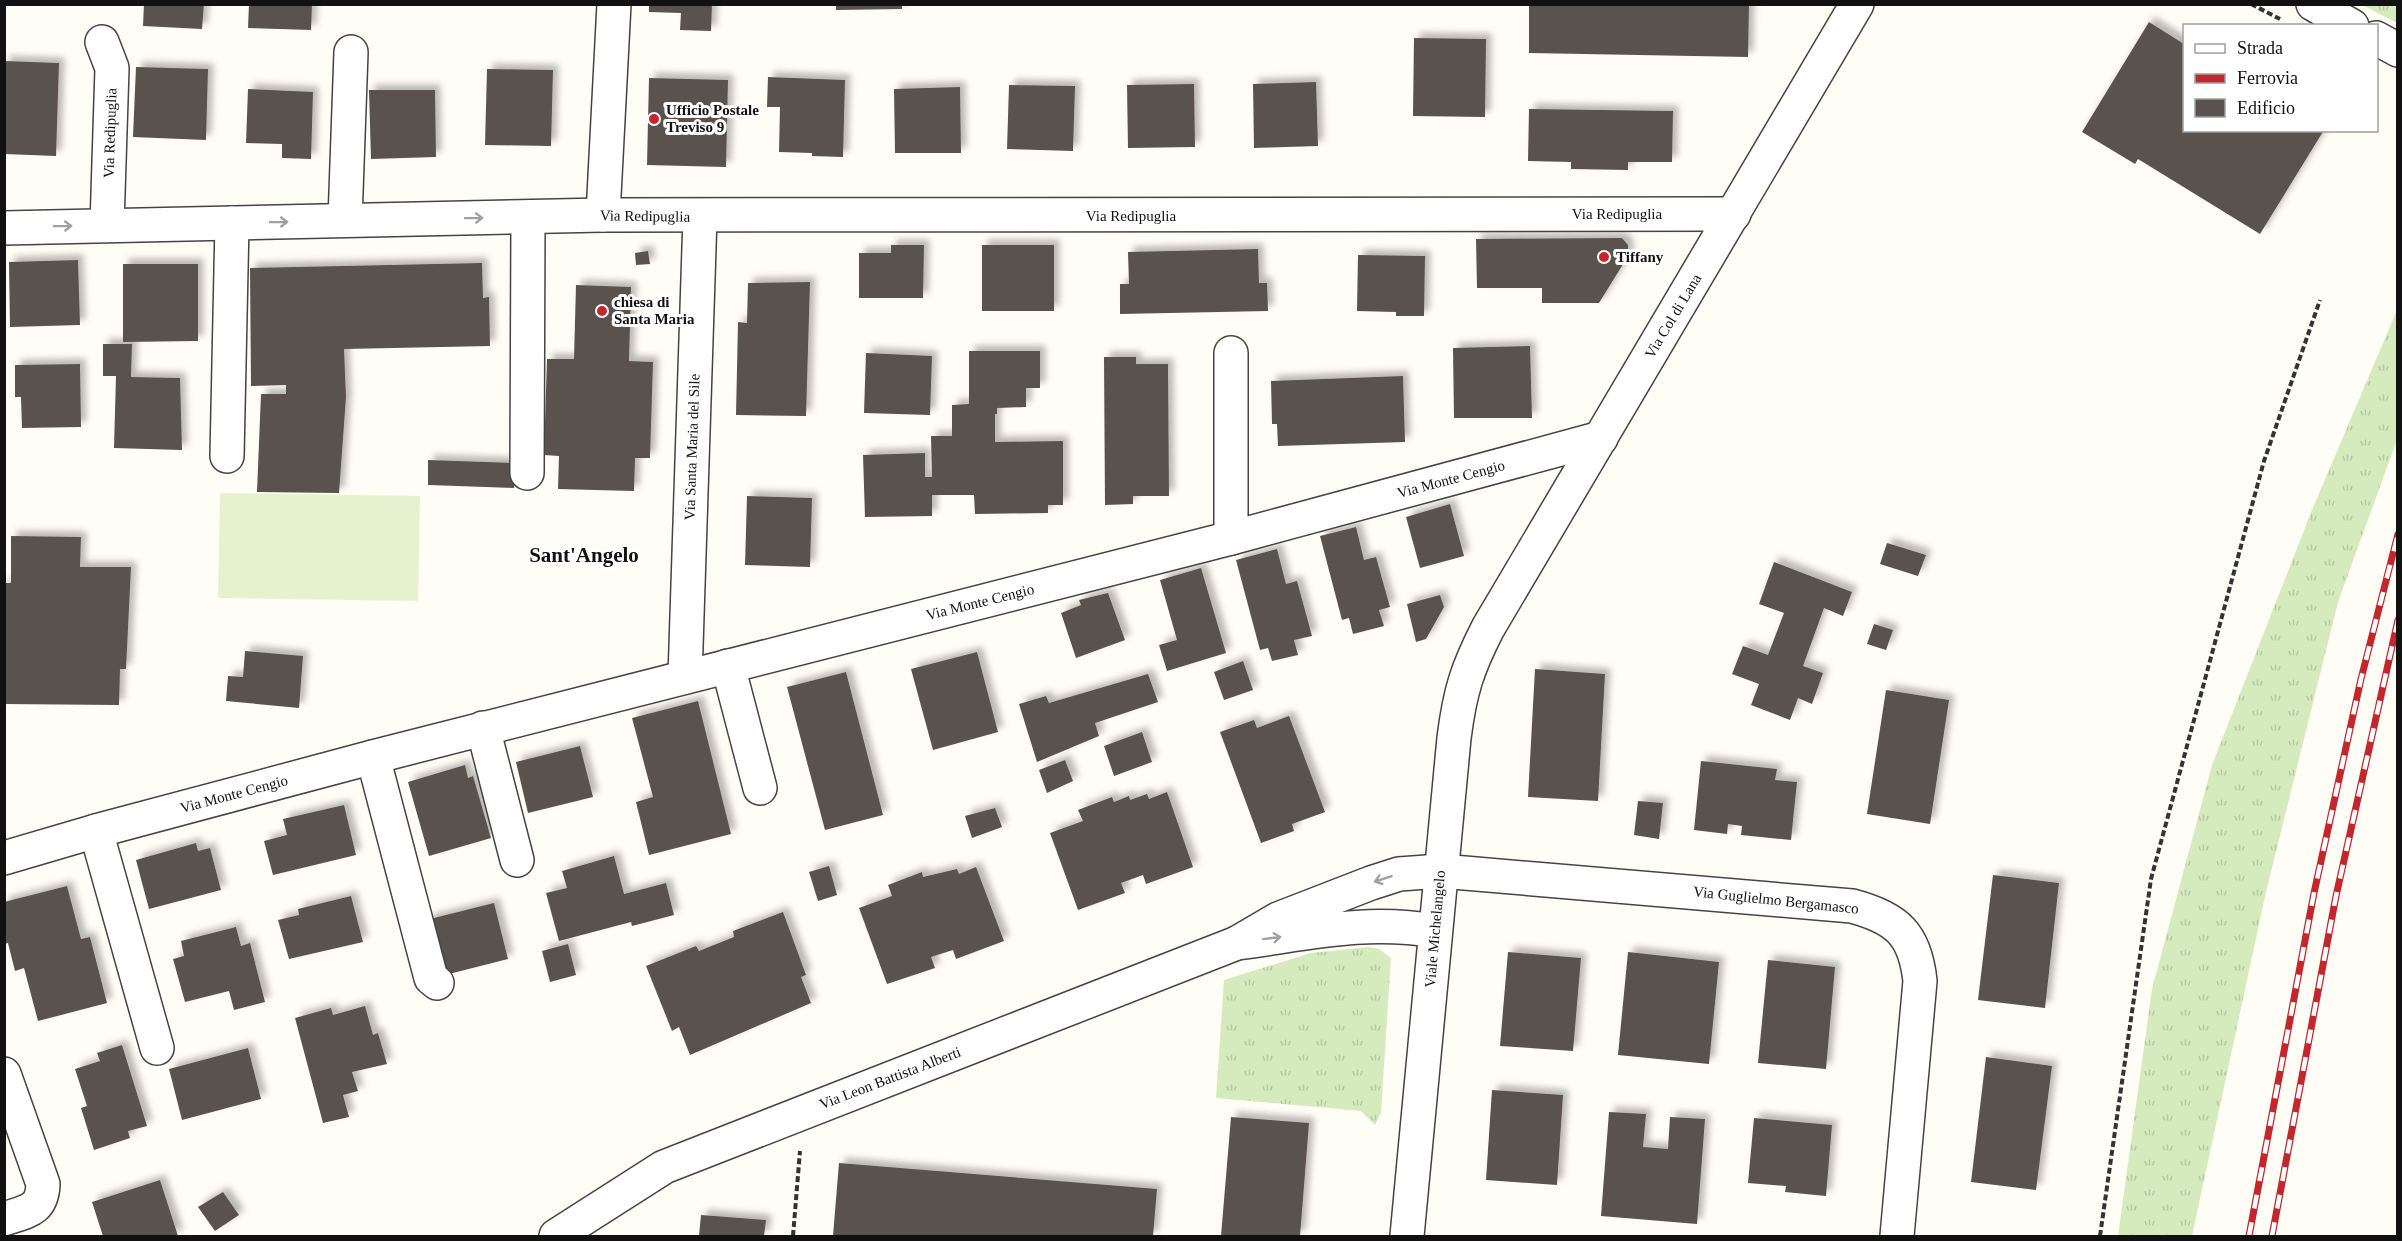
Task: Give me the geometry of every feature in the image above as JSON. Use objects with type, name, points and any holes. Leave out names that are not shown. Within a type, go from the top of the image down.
[{"type":"street","points":[[603,215],[614,4]]},
{"type":"street","name":"Via Col di Lana","points":[[1488,627],[1857,4]]},
{"type":"street","points":[[2313,4],[2348,24]]},
{"type":"street","points":[[2378,40],[2397,50]]},
{"type":"street","name":"Via Redipuglia","points":[[102,42],[112,68],[107,225]]},
{"type":"street","points":[[345,220],[351,52]]},
{"type":"street","name":"Via Redipuglia","points":[[4,228],[603,215],[700,217],[1734,214]]},
{"type":"street","points":[[527,473],[528,216]]},
{"type":"street","name":"Via Santa Maria del Sile","points":[[685,677],[700,217]]},
{"type":"street","points":[[227,456],[232,223]]},
{"type":"street","points":[[1231,353],[1231,538]]},
{"type":"street","name":"Via Monte Cengio","points":[[4,858],[96,831],[483,728],[1231,538],[1601,438]]},
{"type":"street","name":"Viale Michelangelo","points":[[1407,1236],[1459,699],[1467,668],[1488,627]]},
{"type":"street","points":[[728,666],[760,788]]},
{"type":"street","points":[[483,728],[517,860]]},
{"type":"street","points":[[373,757],[430,978],[437,983]]},
{"type":"street","points":[[96,831],[157,1048]]},
{"type":"street","name":"Via Leon Battista Alberti","points":[[556,1236],[664,1167],[1237,943],[1278,919],[1399,874],[1441,871]]},
{"type":"street","name":"Via Guglielmo Bergamasco","points":[[1441,871],[1852,906],[1888,919],[1903,932],[1913,946],[1920,981],[1897,1236]]},
{"type":"street","name":"Via Leon Battista Alberti","points":[[1237,943],[1362,925],[1398,925],[1435,932]]},
{"type":"street","points":[[4,1074],[44,1184],[43,1198],[34,1208],[4,1219]]},
{"type":"path","points":[[2251,4],[2282,20]]},
{"type":"path","points":[[2100,1236],[2151,879],[2264,461],[2320,300]]},
{"type":"path","points":[[793,1236],[800,1148]]},
{"type":"green space","points":[[2362,5],[2397,5],[2397,23]]},
{"type":"green space","points":[[2397,310],[2397,440],[2338,602],[2266,892],[2192,1236],[2118,1236],[2152,989],[2212,765],[2312,510]]},
{"type":"green space","points":[[220,493],[420,496],[418,601],[218,598]]},
{"type":"green space","points":[[1369,947],[1379,949],[1391,958],[1381,1113],[1375,1125],[1361,1111],[1216,1098],[1224,980],[1311,953]]},
{"type":"building","points":[[144,4],[204,4],[202,29],[143,26]]},
{"type":"building","points":[[249,4],[312,4],[311,30],[248,28]]},
{"type":"building","points":[[649,4],[712,4],[711,31],[680,30],[681,13],[649,12]]},
{"type":"building","points":[[836,4],[902,4],[902,9],[836,10]]},
{"type":"building","points":[[1529,4],[1749,4],[1748,57],[1529,53]]},
{"type":"building","points":[[2149,22],[2183,43],[2183,132],[2323,132],[2260,234],[2138,159],[2135,164],[2082,132]]},
{"type":"building","points":[[1414,38],[1486,39],[1485,117],[1413,116]]},
{"type":"building","points":[[4,61],[59,63],[56,156],[4,154]]},
{"type":"building","points":[[136,67],[208,69],[206,140],[133,137]]},
{"type":"building","points":[[487,69],[553,70],[551,146],[485,145]]},
{"type":"building","points":[[768,77],[845,80],[843,157],[779,152],[780,107],[767,107]]},
{"type":"building","points":[[649,78],[728,80],[726,167],[647,165]]},
{"type":"building","points":[[1316,82],[1318,146],[1254,148],[1253,84]]},
{"type":"building","points":[[1194,84],[1195,147],[1128,148],[1127,85]]},
{"type":"building","points":[[1009,85],[1075,86],[1073,151],[1007,149]]},
{"type":"building","points":[[960,87],[961,153],[895,153],[894,89]]},
{"type":"building","points":[[248,89],[313,92],[311,159],[282,158],[282,144],[246,143]]},
{"type":"building","points":[[369,90],[435,90],[436,157],[371,159]]},
{"type":"building","points":[[1529,109],[1673,111],[1672,162],[1628,162],[1628,170],[1571,169],[1571,162],[1528,161]]},
{"type":"building","points":[[1622,238],[1628,245],[1628,256],[1599,303],[1542,303],[1542,288],[1477,288],[1476,239]]},
{"type":"building","points":[[891,245],[924,245],[923,298],[859,298],[859,253],[891,253]]},
{"type":"building","points":[[982,245],[1054,245],[1054,311],[982,311]]},
{"type":"building","points":[[1258,249],[1259,283],[1267,283],[1268,311],[1120,314],[1120,284],[1129,284],[1128,252]]},
{"type":"building","points":[[648,251],[650,264],[636,265],[635,253]]},
{"type":"building","points":[[1358,255],[1425,256],[1424,316],[1396,316],[1396,312],[1357,311]]},
{"type":"building","points":[[78,260],[80,325],[10,327],[9,262]]},
{"type":"building","points":[[482,263],[483,298],[489,297],[490,346],[344,349],[346,397],[339,493],[257,492],[261,394],[286,394],[286,385],[251,386],[250,268]]},
{"type":"building","points":[[123,264],[198,264],[198,341],[123,342]]},
{"type":"building","points":[[810,282],[806,416],[736,415],[738,322],[747,323],[748,283]]},
{"type":"building","points":[[576,285],[631,287],[629,361],[653,362],[650,458],[635,458],[634,491],[558,489],[559,456],[544,455],[547,359],[574,359]]},
{"type":"building","points":[[103,344],[132,344],[131,377],[180,378],[182,450],[114,448],[116,376],[103,376]]},
{"type":"building","points":[[1530,346],[1532,418],[1454,418],[1453,348]]},
{"type":"building","points":[[969,351],[1040,351],[1040,388],[1026,388],[1026,407],[997,408],[995,442],[1063,441],[1063,505],[1048,505],[1048,513],[975,514],[974,495],[932,495],[932,516],[865,517],[863,455],[925,453],[925,477],[932,477],[931,436],[952,436],[952,405],[969,404]]},
{"type":"building","points":[[866,353],[932,356],[930,415],[864,413]]},
{"type":"building","points":[[1104,357],[1136,357],[1136,364],[1168,364],[1169,496],[1133,496],[1133,504],[1105,505]]},
{"type":"building","points":[[80,364],[81,427],[22,428],[21,397],[15,397],[15,365]]},
{"type":"building","points":[[1403,376],[1405,442],[1278,446],[1277,424],[1272,424],[1271,381]]},
{"type":"building","points":[[428,460],[515,463],[514,488],[428,485]]},
{"type":"building","points":[[747,496],[812,498],[810,567],[745,565]]},
{"type":"building","points":[[1450,504],[1464,556],[1420,568],[1406,517]]},
{"type":"building","points":[[1356,527],[1364,560],[1376,557],[1390,607],[1379,610],[1384,626],[1353,634],[1349,618],[1342,620],[1320,536]]},
{"type":"building","points":[[11,536],[81,537],[80,567],[131,567],[126,669],[120,669],[119,705],[4,704],[4,583],[11,583]]},
{"type":"building","points":[[1887,543],[1926,555],[1918,576],[1880,564]]},
{"type":"building","points":[[1277,549],[1286,584],[1297,581],[1312,636],[1294,640],[1298,655],[1272,661],[1268,648],[1260,650],[1236,560]]},
{"type":"building","points":[[1774,562],[1852,592],[1843,616],[1824,608],[1803,666],[1823,673],[1812,704],[1798,698],[1790,720],[1751,705],[1759,684],[1732,674],[1743,646],[1768,655],[1784,613],[1759,604]]},
{"type":"building","points":[[1201,568],[1226,653],[1167,671],[1159,645],[1177,640],[1160,580]]},
{"type":"building","points":[[1108,593],[1125,640],[1076,658],[1061,613],[1081,605],[1079,600]]},
{"type":"building","points":[[1440,595],[1444,607],[1426,639],[1416,642],[1407,604]]},
{"type":"building","points":[[1874,624],[1893,630],[1886,650],[1867,644]]},
{"type":"building","points":[[245,651],[303,656],[299,708],[226,701],[228,676],[243,677]]},
{"type":"building","points":[[977,652],[998,732],[933,750],[911,669]]},
{"type":"building","points":[[1243,661],[1253,690],[1224,700],[1214,672]]},
{"type":"building","points":[[1535,669],[1605,674],[1598,801],[1528,797]]},
{"type":"building","points":[[846,672],[883,815],[825,830],[787,687]]},
{"type":"building","points":[[1148,674],[1158,702],[1095,723],[1099,736],[1037,762],[1019,704],[1046,696],[1049,703]]},
{"type":"building","points":[[1886,690],[1949,700],[1930,824],[1867,814]]},
{"type":"building","points":[[698,701],[731,834],[649,855],[636,802],[653,797],[632,718]]},
{"type":"building","points":[[1289,716],[1325,812],[1292,824],[1294,831],[1261,843],[1220,732],[1254,720],[1257,728]]},
{"type":"building","points":[[1142,732],[1152,762],[1114,776],[1104,746]]},
{"type":"building","points":[[580,746],[593,797],[528,813],[516,762]]},
{"type":"building","points":[[1065,760],[1073,781],[1047,793],[1039,770]]},
{"type":"building","points":[[1701,761],[1777,769],[1775,780],[1797,782],[1791,840],[1741,835],[1742,826],[1728,824],[1727,834],[1694,830]]},
{"type":"building","points":[[465,765],[468,778],[473,776],[491,838],[429,856],[408,782]]},
{"type":"building","points":[[1167,792],[1193,867],[1146,884],[1143,875],[1121,883],[1125,893],[1078,910],[1050,833],[1083,821],[1078,810],[1112,797],[1114,802],[1129,796],[1130,800],[1147,794],[1149,799]]},
{"type":"building","points":[[1638,801],[1663,803],[1659,839],[1634,835]]},
{"type":"building","points":[[344,805],[356,855],[273,875],[264,841],[287,835],[283,819]]},
{"type":"building","points":[[995,808],[1002,827],[972,838],[965,816]]},
{"type":"building","points":[[196,843],[198,851],[210,848],[221,890],[149,909],[136,860]]},
{"type":"building","points":[[614,856],[624,894],[666,883],[674,915],[632,926],[631,922],[559,941],[546,893],[567,888],[562,871]]},
{"type":"building","points":[[829,866],[837,895],[818,901],[809,872]]},
{"type":"building","points":[[976,867],[1004,941],[956,959],[953,950],[931,957],[935,968],[887,984],[859,908],[892,896],[888,885],[922,872],[923,877],[957,869],[959,874]]},
{"type":"building","points":[[1993,875],[2059,883],[2045,1008],[1978,1000]]},
{"type":"building","points":[[67,886],[81,939],[90,937],[107,1003],[38,1021],[24,968],[15,971],[8,943],[4,944],[4,902]]},
{"type":"building","points":[[351,896],[363,942],[289,959],[278,920],[299,915],[298,909]]},
{"type":"building","points":[[494,903],[508,959],[441,976],[426,920]]},
{"type":"building","points":[[783,912],[806,975],[801,977],[811,1003],[690,1055],[679,1027],[672,1031],[646,966],[696,946],[699,951],[734,937],[733,931]]},
{"type":"building","points":[[236,927],[241,946],[250,943],[265,1002],[234,1010],[229,991],[185,1002],[173,959],[184,956],[181,941]]},
{"type":"building","points":[[568,944],[576,975],[550,982],[542,951]]},
{"type":"building","points":[[1508,952],[1581,958],[1573,1051],[1500,1046]]},
{"type":"building","points":[[1628,952],[1719,962],[1709,1064],[1618,1055]]},
{"type":"building","points":[[1768,960],[1835,967],[1826,1069],[1758,1063]]},
{"type":"building","points":[[365,1006],[373,1035],[378,1033],[387,1064],[352,1072],[358,1091],[343,1095],[349,1117],[323,1123],[295,1018],[331,1008],[333,1015]]},
{"type":"building","points":[[122,1045],[147,1126],[128,1131],[130,1138],[94,1150],[81,1108],[87,1106],[75,1069],[100,1061],[97,1053]]},
{"type":"building","points":[[248,1048],[261,1099],[182,1120],[169,1069]]},
{"type":"building","points":[[1986,1057],[2052,1066],[2036,1190],[1971,1182]]},
{"type":"building","points":[[1492,1090],[1563,1095],[1557,1185],[1486,1180]]},
{"type":"building","points":[[1609,1112],[1646,1114],[1643,1147],[1668,1149],[1670,1117],[1705,1119],[1697,1224],[1601,1216]]},
{"type":"building","points":[[1231,1117],[1309,1123],[1300,1236],[1221,1236]]},
{"type":"building","points":[[1754,1118],[1832,1125],[1826,1196],[1785,1192],[1786,1186],[1748,1183]]},
{"type":"building","points":[[839,1163],[1157,1189],[1153,1236],[833,1236]]},
{"type":"building","points":[[160,1180],[178,1236],[103,1236],[92,1202]]},
{"type":"building","points":[[223,1192],[239,1215],[215,1231],[198,1207]]},
{"type":"building","points":[[701,1215],[766,1220],[764,1236],[699,1236]]},
{"type":"railway","points":[[2249,1236],[2314,893],[2361,679],[2398,534]]},
{"type":"railway","points":[[2272,1236],[2336,896],[2398,620]]},
{"type":"place","name":"Ufficio Postale Treviso 9","points":[[654,119]]},
{"type":"place","name":"Tiffany","points":[[1604,257]]},
{"type":"place","name":"chiesa di Santa Maria","points":[[602,311]]},
{"type":"district","name":"Sant'Angelo","points":[[584,555]]}]
